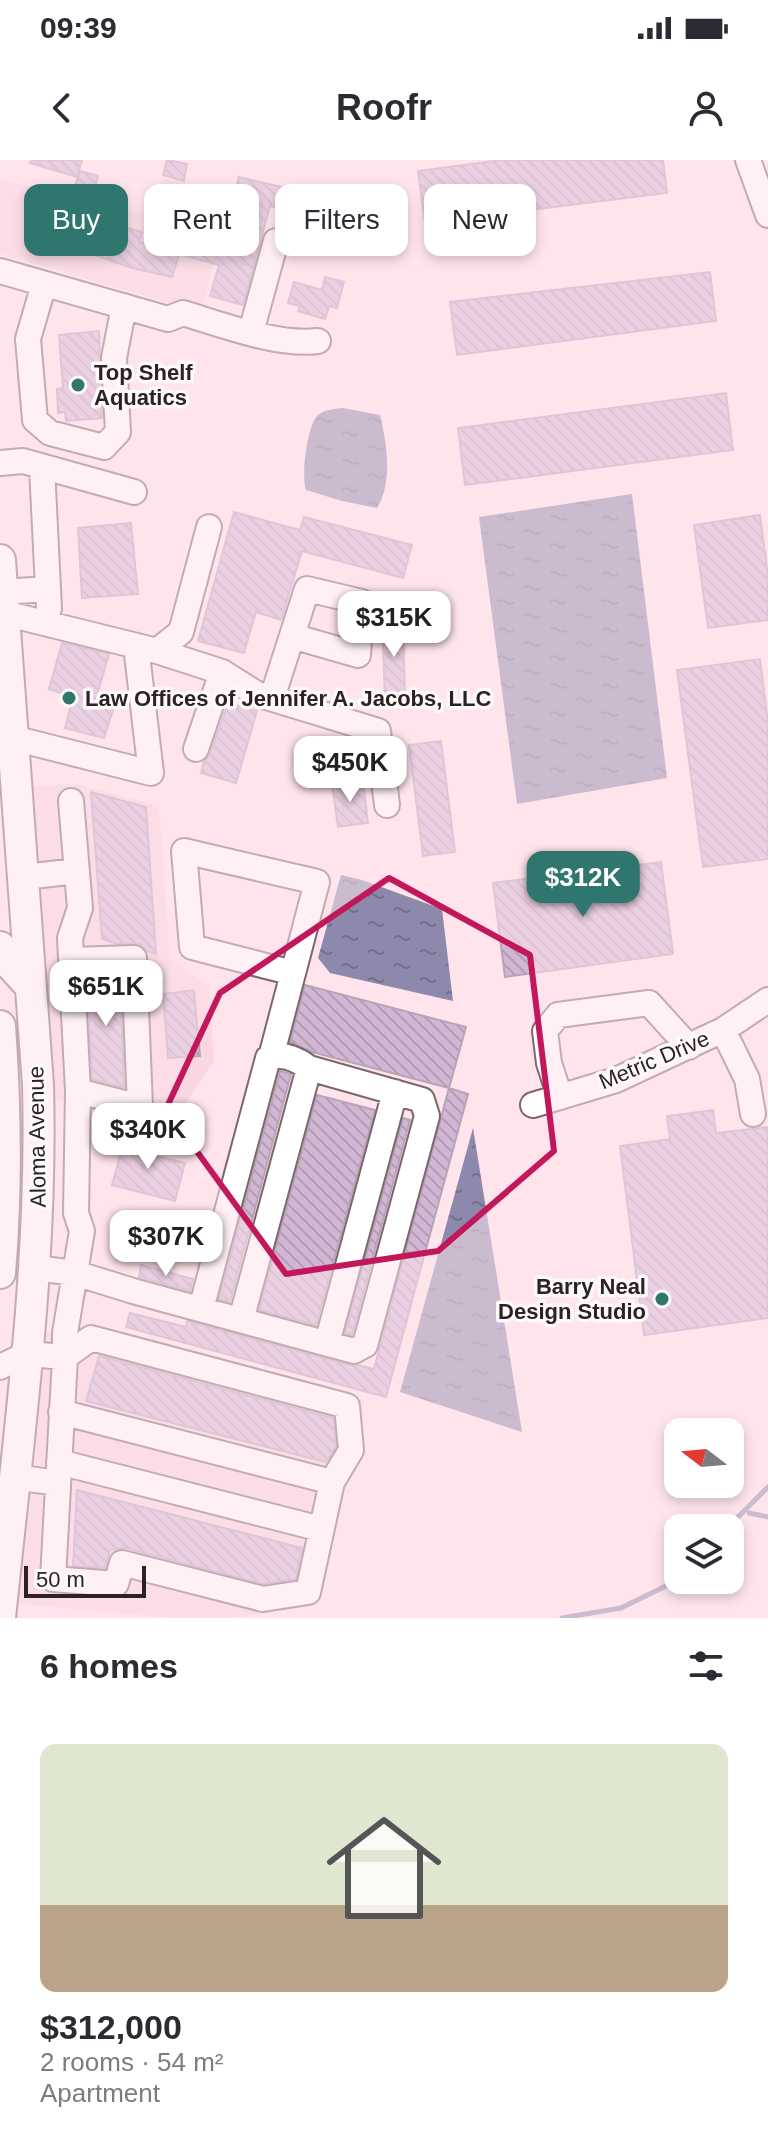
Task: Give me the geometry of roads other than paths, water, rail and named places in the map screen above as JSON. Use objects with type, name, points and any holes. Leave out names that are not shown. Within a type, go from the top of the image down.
[{"type":"main road","name":"Aloma Avenue","points":[[0,560],[7,745],[24,877],[38,1085],[39,1162],[35,1268],[13,1360],[14,1477],[0,1618]]},
{"type":"main road","points":[[0,947],[10,964],[31,987]]},
{"type":"main road","name":"Aloma Avenue","points":[[0,1026],[5,1180],[0,1273]]},
{"type":"street","points":[[748,160],[768,215]]},
{"type":"street","points":[[251,332],[275,245]]},
{"type":"street","points":[[0,271],[168,319],[183,313],[302,343],[318,341]]},
{"type":"street","points":[[44,284],[28,339],[35,420],[50,433],[104,447],[118,432],[114,358],[124,306]]},
{"type":"street","points":[[0,463],[23,461],[134,492]]},
{"type":"street","points":[[3,602],[49,599],[42,467]]},
{"type":"street","points":[[147,648],[181,632],[209,527]]},
{"type":"street","points":[[3,602],[222,672],[257,694],[378,731],[387,805]]},
{"type":"street","points":[[272,698],[292,636]]},
{"type":"street","points":[[7,745],[151,773],[147,648]]},
{"type":"street","points":[[196,749],[222,672]]},
{"type":"street","points":[[13,1360],[65,1357],[91,1338],[347,1406],[351,1450],[332,1482],[308,1592],[263,1599],[122,1563],[116,1584],[53,1579],[65,1357],[65,1333],[82,1231],[76,1213],[78,1091],[70,938],[80,908],[71,801]]},
{"type":"street","points":[[271,1057],[317,882],[184,851],[192,947],[293,973]]},
{"type":"street","points":[[24,877],[77,871]]},
{"type":"street","points":[[31,987],[72,972],[134,958],[140,1107],[78,1091]]},
{"type":"street","name":"Metric Drive","points":[[533,1105],[616,1080],[723,1030],[768,1000]]},
{"type":"street","points":[[560,1097],[549,1063],[545,1031],[558,1015],[649,1003],[689,1047]]},
{"type":"street","points":[[723,1030],[747,1079],[753,1114]]},
{"type":"street","points":[[35,1268],[75,1273],[201,1309],[354,1351],[365,1345],[427,1116],[422,1100],[309,1068],[298,1060],[277,1055],[268,1058],[201,1309]]},
{"type":"street","points":[[241,1320],[309,1068]]},
{"type":"street","points":[[327,1343],[395,1092]]},
{"type":"street","points":[[39,1162],[77,1162]]},
{"type":"street","points":[[61,1412],[332,1482]]},
{"type":"street","points":[[14,1477],[58,1473],[321,1529]]},
{"type":"water","points":[[343,408],[380,415],[387,475],[377,508],[306,490],[306,451],[314,420],[324,412]]},
{"type":"water","points":[[632,494],[667,778],[517,804],[479,517]]},
{"type":"water","points":[[341,875],[442,909],[453,1001],[330,973],[318,958]]},
{"type":"water","points":[[473,1128],[522,1432],[400,1392]]},
{"type":"waterway","points":[[741,1514],[768,1487]]},
{"type":"waterway","points":[[749,1513],[768,1517]]},
{"type":"waterway","points":[[562,1618],[621,1608],[664,1587]]},
{"type":"place","name":"Top Shelf Aquatics","points":[[78,385]]},
{"type":"place","name":"Law Offices of Jennifer A. Jacobs, LLC","points":[[69,698]]},
{"type":"place","name":"Barry Neal Design Studio","points":[[662,1299]]}]
